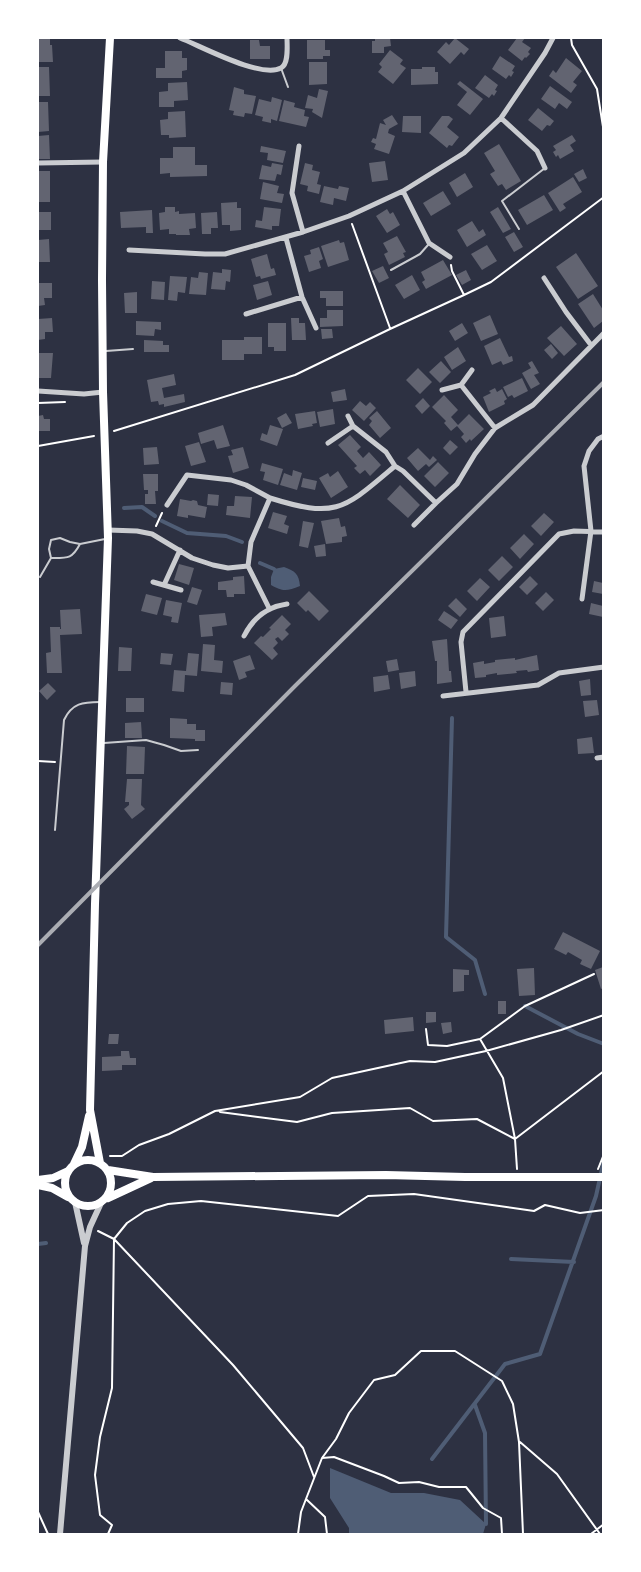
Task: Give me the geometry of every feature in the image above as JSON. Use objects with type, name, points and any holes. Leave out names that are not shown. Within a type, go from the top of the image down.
[{"type":"main road","points":[[72,1200],[65,1184],[82,1147],[90,1110],[108,534],[103,392],[103,162],[110,38]]},
{"type":"main road","points":[[90,1110],[99,1160],[108,1170],[112,1183],[103,1201]]},
{"type":"main road","points":[[38,1180],[53,1178],[86,1160],[99,1160]]},
{"type":"main road","points":[[108,1170],[153,1177],[386,1175],[598,1177]]},
{"type":"main road","points":[[38,1185],[52,1188],[88,1207],[153,1177]]},
{"type":"street","points":[[180,38],[252,69],[272,70],[281,68],[285,63],[287,38]]},
{"type":"street","points":[[129,250],[225,254],[286,238],[349,216],[402,190],[464,153],[501,117],[553,38]]},
{"type":"street","points":[[501,117],[537,151],[545,168]]},
{"type":"street","points":[[298,146],[292,193],[303,232]]},
{"type":"street","points":[[38,163],[103,162]]},
{"type":"street","points":[[402,190],[429,243],[450,257]]},
{"type":"street","points":[[286,238],[302,297],[316,328]]},
{"type":"street","points":[[544,278],[591,345]]},
{"type":"street","points":[[246,314],[302,297]]},
{"type":"street","points":[[414,525],[457,484],[475,454],[495,428],[533,405],[603,333]]},
{"type":"street","points":[[442,390],[461,385],[472,370]]},
{"type":"street","points":[[461,385],[495,428]]},
{"type":"street","points":[[38,391],[84,394],[103,392]]},
{"type":"street","points":[[348,416],[353,426],[386,452],[395,466],[436,502]]},
{"type":"street","points":[[328,443],[353,426]]},
{"type":"street","points":[[582,599],[591,531],[584,466],[588,451],[603,436]]},
{"type":"street","points":[[166,505],[187,475],[231,480],[270,498],[317,510],[334,508],[357,498],[395,466]]},
{"type":"street","points":[[269,608],[248,566],[251,542],[270,498]]},
{"type":"street","points":[[108,534],[137,531],[152,534],[192,558],[228,568],[248,566]]},
{"type":"street","points":[[466,692],[461,642],[463,632],[559,534],[574,531],[603,532]]},
{"type":"street","points":[[164,585],[180,550]]},
{"type":"street","points":[[153,582],[181,590]]},
{"type":"street","points":[[244,636],[256,618],[269,608],[287,604]]},
{"type":"street","points":[[443,696],[537,685],[560,673],[603,667]]},
{"type":"street","points":[[72,1200],[85,1246]]},
{"type":"street","points":[[60,1534],[85,1246],[90,1227],[103,1201]]},
{"type":"lane","points":[[281,68],[288,87]]},
{"type":"lane","points":[[519,229],[502,201],[545,168]]},
{"type":"lane","points":[[391,270],[420,254],[429,243]]},
{"type":"lane","points":[[103,351],[133,349]]},
{"type":"lane","points":[[40,578],[51,558],[49,549],[51,540],[60,538],[80,544],[108,534]]},
{"type":"lane","points":[[51,558],[68,558],[75,553],[80,544]]},
{"type":"lane","points":[[56,830],[64,720],[68,712],[79,704],[103,702]]},
{"type":"lane","points":[[101,743],[146,740],[181,751],[198,750]]},
{"type":"path","points":[[571,38],[572,45],[597,89],[603,133]]},
{"type":"path","points":[[38,446],[105,434],[296,375],[390,328],[491,282],[603,197]]},
{"type":"path","points":[[349,216],[390,328]]},
{"type":"path","points":[[450,257],[452,272],[464,296]]},
{"type":"path","points":[[152,534],[166,505]]},
{"type":"path","points":[[38,761],[61,763]]},
{"type":"path","points":[[426,1029],[428,1045],[447,1046],[480,1039],[525,1006],[594,974]]},
{"type":"path","points":[[99,1160],[122,1155],[215,1111],[300,1097],[332,1078],[410,1061],[435,1062],[486,1051],[571,1027],[603,1015]]},
{"type":"path","points":[[480,1039],[503,1078],[515,1139],[517,1178]]},
{"type":"path","points":[[515,1139],[603,1071]]},
{"type":"path","points":[[215,1111],[297,1122],[332,1113],[410,1108],[432,1121],[477,1119],[515,1139]]},
{"type":"path","points":[[598,1177],[603,1154]]},
{"type":"path","points":[[108,1534],[112,1525],[100,1515],[95,1474],[100,1437],[112,1388],[114,1239],[127,1222],[145,1211],[168,1204],[201,1201],[338,1216],[368,1196],[414,1194],[534,1210],[546,1205],[582,1213],[602,1210]]},
{"type":"path","points":[[90,1227],[114,1239],[233,1365],[303,1448],[314,1477]]},
{"type":"path","points":[[298,1534],[301,1512],[322,1458],[336,1439],[349,1413],[374,1380],[395,1375],[421,1351],[455,1351],[502,1381],[513,1404],[519,1442],[523,1534]]},
{"type":"path","points":[[519,1442],[557,1474],[600,1534]]},
{"type":"path","points":[[322,1458],[334,1457],[399,1483],[419,1482],[439,1487],[466,1487],[483,1508],[501,1518],[502,1534]]},
{"type":"path","points":[[306,1499],[325,1517],[327,1534]]},
{"type":"path","points":[[38,1512],[48,1534]]},
{"type":"path","points":[[591,1534],[603,1524]]},
{"type":"water","points":[[284,567],[296,574],[300,586],[285,590],[271,585],[274,569]]},
{"type":"water","points":[[330,1468],[391,1493],[424,1493],[460,1500],[486,1524],[483,1534],[349,1534],[349,1528],[330,1498]]},
{"type":"building","points":[[38,38],[50,38],[53,62],[38,62]]},
{"type":"building","points":[[375,38],[390,38],[391,46],[384,47],[384,53],[372,53],[372,41],[375,41]]},
{"type":"building","points":[[455,38],[469,49],[464,55],[461,52],[450,64],[437,52],[446,42],[449,45]]},
{"type":"building","points":[[517,38],[525,38],[522,42],[531,48],[528,52],[530,54],[522,61],[508,50]]},
{"type":"building","points":[[250,40],[259,40],[260,46],[270,46],[270,59],[250,59]]},
{"type":"building","points":[[307,40],[325,40],[325,50],[330,50],[330,56],[323,56],[323,59],[307,59]]},
{"type":"building","points":[[390,50],[403,60],[400,64],[406,68],[393,84],[378,72],[382,67],[379,64]]},
{"type":"building","points":[[165,51],[182,51],[182,58],[187,58],[187,70],[182,71],[182,78],[156,78],[156,68],[165,68]]},
{"type":"building","points":[[500,56],[515,66],[511,77],[509,75],[506,79],[492,69]]},
{"type":"building","points":[[566,58],[582,71],[573,82],[577,85],[571,93],[549,76],[553,70],[556,73]]},
{"type":"building","points":[[309,62],[327,62],[327,84],[309,85]]},
{"type":"building","points":[[38,67],[49,67],[50,96],[38,96]]},
{"type":"building","points":[[422,67],[435,67],[435,72],[438,72],[438,84],[411,85],[411,69],[422,69]]},
{"type":"building","points":[[485,75],[498,85],[494,96],[492,94],[489,98],[475,88]]},
{"type":"building","points":[[460,81],[483,99],[470,115],[457,105],[467,92],[457,84]]},
{"type":"building","points":[[187,82],[188,100],[174,101],[174,107],[159,107],[159,92],[168,91],[168,83]]},
{"type":"building","points":[[550,86],[572,102],[567,109],[559,103],[555,109],[541,99]]},
{"type":"building","points":[[234,87],[244,90],[244,94],[256,96],[252,114],[245,113],[244,117],[233,115],[234,111],[229,110]]},
{"type":"building","points":[[319,89],[328,91],[322,118],[312,112],[313,109],[305,108],[308,95],[317,98]]},
{"type":"building","points":[[272,97],[282,100],[277,121],[271,119],[271,123],[262,121],[263,117],[255,115],[259,99],[271,102]]},
{"type":"building","points":[[284,100],[295,103],[294,107],[305,110],[304,116],[309,117],[306,127],[279,121]]},
{"type":"building","points":[[38,102],[48,102],[49,131],[38,132]]},
{"type":"building","points":[[538,108],[554,121],[542,131],[528,120]]},
{"type":"building","points":[[185,111],[186,137],[169,138],[169,135],[161,135],[160,120],[168,119],[168,112]]},
{"type":"building","points":[[392,115],[398,124],[389,129],[388,133],[395,136],[389,154],[374,149],[376,144],[371,142],[373,138],[376,139],[380,123],[386,125],[383,120]]},
{"type":"building","points":[[403,116],[421,116],[421,133],[402,132]]},
{"type":"building","points":[[442,116],[449,116],[453,119],[447,127],[459,137],[452,146],[449,145],[447,148],[429,133]]},
{"type":"building","points":[[49,135],[50,159],[38,159],[38,136]]},
{"type":"building","points":[[572,135],[576,141],[570,145],[574,151],[560,159],[558,155],[556,157],[553,152],[556,150],[553,146]]},
{"type":"building","points":[[499,144],[521,181],[506,190],[502,184],[498,186],[490,174],[495,171],[484,153]]},
{"type":"building","points":[[261,146],[286,151],[283,163],[267,160],[268,153],[260,152]]},
{"type":"building","points":[[173,147],[195,147],[195,165],[207,165],[207,176],[170,177],[170,173],[160,174],[160,158],[173,158]]},
{"type":"building","points":[[385,161],[388,180],[372,182],[369,163]]},
{"type":"building","points":[[272,163],[283,165],[281,175],[277,174],[275,181],[259,179],[262,165],[271,167]]},
{"type":"building","points":[[305,163],[313,165],[312,170],[320,172],[317,184],[321,185],[319,194],[307,191],[308,186],[300,184]]},
{"type":"building","points":[[583,169],[587,178],[579,182],[574,174]]},
{"type":"building","points":[[38,171],[50,171],[50,202],[38,202]]},
{"type":"building","points":[[465,173],[473,187],[457,197],[449,183]]},
{"type":"building","points":[[573,177],[582,192],[563,204],[566,208],[560,212],[548,193]]},
{"type":"building","points":[[263,182],[279,186],[277,193],[284,194],[282,203],[260,199]]},
{"type":"building","points":[[324,186],[338,189],[339,186],[349,188],[346,201],[334,198],[333,205],[320,202]]},
{"type":"building","points":[[443,191],[451,204],[431,216],[423,203]]},
{"type":"building","points":[[544,195],[553,210],[527,225],[518,210]]},
{"type":"building","points":[[237,202],[237,208],[241,208],[241,230],[230,231],[230,225],[222,225],[221,203]]},
{"type":"building","points":[[165,207],[175,207],[175,212],[179,211],[179,214],[195,213],[196,228],[189,229],[190,235],[169,234],[169,229],[160,230],[159,213],[165,212]]},
{"type":"building","points":[[264,207],[281,209],[279,226],[272,226],[272,230],[255,227],[256,220],[262,221]]},
{"type":"building","points":[[498,207],[511,229],[503,233],[490,212]]},
{"type":"building","points":[[387,209],[390,214],[393,212],[400,225],[387,233],[376,216]]},
{"type":"building","points":[[152,210],[153,233],[146,233],[146,227],[121,228],[120,212]]},
{"type":"building","points":[[38,212],[51,212],[51,230],[38,230]]},
{"type":"building","points":[[217,212],[218,228],[211,228],[211,234],[202,234],[201,213]]},
{"type":"building","points":[[472,221],[479,232],[483,229],[486,235],[467,247],[457,230]]},
{"type":"building","points":[[514,232],[523,247],[514,252],[505,237]]},
{"type":"building","points":[[397,236],[406,252],[403,253],[405,257],[389,265],[384,254],[388,252],[383,243]]},
{"type":"building","points":[[49,239],[50,262],[38,262],[38,240]]},
{"type":"building","points":[[339,240],[340,243],[344,242],[349,260],[328,267],[321,246]]},
{"type":"building","points":[[487,245],[497,261],[482,270],[471,254]]},
{"type":"building","points":[[319,247],[323,259],[319,261],[321,268],[309,272],[304,256],[311,254],[310,250]]},
{"type":"building","points":[[576,253],[598,286],[578,299],[556,267]]},
{"type":"building","points":[[267,254],[271,269],[274,268],[276,275],[261,279],[260,276],[256,277],[251,259]]},
{"type":"building","points":[[443,260],[452,275],[426,289],[422,282],[425,280],[421,272]]},
{"type":"building","points":[[383,266],[389,278],[379,283],[372,271]]},
{"type":"building","points":[[222,269],[231,270],[230,282],[226,281],[225,290],[211,289],[213,272],[222,273]]},
{"type":"building","points":[[466,270],[471,280],[462,285],[456,275]]},
{"type":"building","points":[[199,272],[208,273],[206,295],[189,294],[191,277],[198,278]]},
{"type":"building","points":[[412,275],[420,290],[404,299],[395,285]]},
{"type":"building","points":[[170,276],[187,277],[185,293],[178,292],[177,301],[168,300]]},
{"type":"building","points":[[152,281],[165,282],[164,300],[151,299]]},
{"type":"building","points":[[268,281],[272,295],[257,300],[253,285]]},
{"type":"building","points":[[38,283],[52,283],[52,298],[44,298],[45,305],[38,306]]},
{"type":"building","points":[[320,291],[343,291],[343,306],[326,306],[326,298],[320,298]]},
{"type":"building","points":[[137,292],[137,313],[125,313],[124,293]]},
{"type":"building","points":[[593,294],[603,310],[603,321],[594,328],[578,304]]},
{"type":"building","points":[[327,310],[343,310],[343,326],[320,327],[320,318],[327,318]]},
{"type":"building","points":[[490,315],[498,334],[481,341],[473,323]]},
{"type":"building","points":[[52,318],[53,332],[45,332],[45,339],[38,340],[38,319]]},
{"type":"building","points":[[291,318],[299,318],[299,323],[305,323],[306,340],[292,340]]},
{"type":"building","points":[[136,321],[161,322],[161,330],[155,329],[154,336],[136,335]]},
{"type":"building","points":[[268,323],[286,323],[286,351],[274,351],[274,347],[268,347]]},
{"type":"building","points":[[462,323],[468,333],[455,341],[449,331]]},
{"type":"building","points":[[561,326],[577,344],[564,356],[547,338]]},
{"type":"building","points":[[321,329],[332,329],[333,338],[322,339]]},
{"type":"building","points":[[244,337],[262,337],[262,354],[244,354],[244,360],[222,360],[222,340],[244,340]]},
{"type":"building","points":[[500,338],[513,361],[503,365],[501,361],[492,365],[484,346]]},
{"type":"building","points":[[144,340],[163,341],[163,345],[169,345],[169,352],[144,352]]},
{"type":"building","points":[[551,344],[558,353],[552,359],[544,350]]},
{"type":"building","points":[[458,347],[466,361],[452,370],[444,357]]},
{"type":"building","points":[[38,353],[53,353],[51,378],[38,378]]},
{"type":"building","points":[[441,361],[451,372],[440,383],[429,372]]},
{"type":"building","points":[[532,361],[539,373],[534,375],[540,384],[531,389],[522,373],[531,368],[528,363]]},
{"type":"building","points":[[418,368],[432,382],[420,394],[406,380]]},
{"type":"building","points":[[174,374],[176,385],[162,388],[164,398],[184,394],[185,402],[164,407],[164,404],[159,405],[158,401],[151,402],[147,380]]},
{"type":"building","points":[[522,378],[528,391],[514,398],[512,395],[508,397],[503,387]]},
{"type":"building","points":[[495,388],[497,392],[502,389],[507,399],[504,401],[505,404],[489,412],[483,397]]},
{"type":"building","points":[[345,389],[347,400],[333,402],[331,392]]},
{"type":"building","points":[[444,395],[458,410],[451,417],[458,425],[469,414],[484,429],[471,441],[470,439],[466,443],[461,437],[464,434],[457,426],[451,431],[444,423],[446,421],[432,407]]},
{"type":"building","points":[[423,398],[430,406],[422,414],[415,406]]},
{"type":"building","points":[[360,401],[366,406],[370,402],[376,408],[364,421],[352,410]]},
{"type":"building","points":[[333,409],[335,424],[320,427],[317,412]]},
{"type":"building","points":[[315,411],[317,423],[298,429],[295,414]]},
{"type":"building","points":[[377,411],[391,428],[380,438],[369,425],[372,421],[369,418]]},
{"type":"building","points":[[286,413],[292,423],[282,428],[277,418]]},
{"type":"building","points":[[43,415],[44,419],[50,419],[50,431],[38,431],[38,416]]},
{"type":"building","points":[[223,425],[230,446],[217,449],[214,440],[201,444],[198,433]]},
{"type":"building","points":[[270,425],[283,429],[277,446],[260,440],[262,433],[267,435]]},
{"type":"building","points":[[350,435],[361,447],[357,451],[363,458],[369,452],[381,465],[370,476],[365,470],[360,474],[354,468],[357,466],[338,445]]},
{"type":"building","points":[[450,440],[458,447],[450,455],[443,448]]},
{"type":"building","points":[[199,442],[206,462],[191,466],[185,446]]},
{"type":"building","points":[[157,447],[159,464],[144,465],[143,448]]},
{"type":"building","points":[[243,447],[249,468],[233,473],[228,456],[233,455],[231,450]]},
{"type":"building","points":[[418,448],[430,460],[433,456],[437,460],[429,467],[426,464],[418,471],[407,458]]},
{"type":"building","points":[[438,462],[449,473],[435,487],[424,476]]},
{"type":"building","points":[[262,463],[283,469],[278,485],[263,480],[265,472],[260,471]]},
{"type":"building","points":[[293,470],[302,473],[297,490],[280,485],[284,473],[292,476]]},
{"type":"building","points":[[338,471],[348,487],[331,498],[319,478],[328,473],[330,477]]},
{"type":"building","points":[[143,474],[158,474],[158,491],[155,491],[156,504],[145,504],[145,494],[148,494],[148,490],[144,490]]},
{"type":"building","points":[[303,478],[317,481],[315,490],[301,487]]},
{"type":"building","points":[[400,485],[420,505],[408,518],[387,499]]},
{"type":"building","points":[[208,494],[219,495],[218,506],[207,505]]},
{"type":"building","points":[[235,496],[252,497],[250,518],[226,515],[227,506],[234,506]]},
{"type":"building","points":[[180,499],[197,501],[198,505],[207,507],[205,518],[177,516]]},
{"type":"building","points":[[273,512],[287,516],[284,524],[289,526],[287,534],[268,528]]},
{"type":"building","points":[[544,513],[554,522],[541,536],[531,526]]},
{"type":"building","points":[[339,518],[341,527],[345,526],[347,536],[342,537],[342,542],[326,544],[321,521]]},
{"type":"building","points":[[303,521],[314,523],[308,548],[299,546]]},
{"type":"building","points":[[524,534],[534,544],[520,559],[510,548]]},
{"type":"building","points":[[325,544],[326,556],[316,557],[314,546]]},
{"type":"building","points":[[502,556],[513,567],[499,581],[488,570]]},
{"type":"building","points":[[179,564],[194,568],[189,585],[174,580]]},
{"type":"building","points":[[244,576],[245,594],[234,594],[234,597],[227,597],[226,590],[218,590],[218,582]]},
{"type":"building","points":[[530,576],[538,584],[527,595],[519,587]]},
{"type":"building","points":[[480,578],[490,587],[477,601],[467,591]]},
{"type":"building","points":[[594,581],[603,583],[603,594],[592,592]]},
{"type":"building","points":[[192,587],[202,590],[197,605],[187,602]]},
{"type":"building","points":[[309,591],[329,611],[319,621],[297,603]]},
{"type":"building","points":[[546,592],[554,600],[543,611],[535,603]]},
{"type":"building","points":[[146,594],[162,598],[157,615],[141,611]]},
{"type":"building","points":[[456,598],[467,609],[460,617],[448,606]]},
{"type":"building","points":[[166,600],[182,603],[178,623],[171,622],[172,617],[163,615]]},
{"type":"building","points":[[591,603],[603,606],[603,617],[589,614]]},
{"type":"building","points":[[80,609],[82,634],[60,635],[62,673],[47,673],[46,653],[51,652],[50,627],[61,629],[60,610]]},
{"type":"building","points":[[444,611],[458,620],[451,629],[438,620]]},
{"type":"building","points":[[225,613],[227,625],[212,627],[213,636],[201,637],[199,615]]},
{"type":"building","points":[[282,615],[291,624],[285,630],[289,634],[282,641],[278,637],[275,639],[278,643],[273,648],[278,654],[272,660],[254,643],[271,629],[269,628]]},
{"type":"building","points":[[504,616],[506,636],[491,638],[489,618]]},
{"type":"building","points":[[447,639],[452,682],[437,684],[437,661],[435,661],[432,641]]},
{"type":"building","points":[[203,644],[215,645],[214,660],[223,661],[222,673],[201,671]]},
{"type":"building","points":[[119,647],[132,648],[131,671],[118,671]]},
{"type":"building","points":[[161,653],[173,654],[171,665],[160,664]]},
{"type":"building","points":[[188,653],[199,654],[197,676],[185,675],[184,692],[172,691],[174,670],[186,671]]},
{"type":"building","points":[[250,655],[255,669],[245,672],[247,677],[239,680],[233,661]]},
{"type":"building","points":[[537,655],[539,670],[497,675],[497,673],[475,678],[473,663],[484,661],[484,664],[495,662],[495,660],[515,658],[515,660]]},
{"type":"building","points":[[397,659],[399,670],[388,672],[386,661]]},
{"type":"building","points":[[415,671],[416,686],[401,689],[399,673]]},
{"type":"building","points":[[388,675],[390,689],[374,692],[373,677]]},
{"type":"building","points":[[590,679],[591,695],[581,696],[579,681]]},
{"type":"building","points":[[221,682],[233,683],[232,695],[220,694]]},
{"type":"building","points":[[48,683],[56,691],[47,700],[39,691]]},
{"type":"building","points":[[126,698],[144,698],[144,712],[126,712]]},
{"type":"building","points":[[597,700],[599,715],[585,717],[583,701]]},
{"type":"building","points":[[170,718],[187,719],[187,724],[196,724],[196,730],[205,730],[205,741],[170,738]]},
{"type":"building","points":[[141,722],[142,738],[125,738],[125,723]]},
{"type":"building","points":[[592,737],[594,753],[578,754],[577,739]]},
{"type":"building","points":[[127,746],[145,747],[144,774],[126,774]]},
{"type":"building","points":[[127,779],[142,779],[141,805],[145,809],[132,819],[124,809],[129,805],[129,802],[125,802]]},
{"type":"building","points":[[563,932],[600,951],[591,969],[580,964],[582,960],[568,952],[566,955],[554,949]]},
{"type":"building","points":[[603,967],[603,988],[601,989],[595,970]]},
{"type":"building","points":[[534,968],[535,995],[519,996],[517,969]]},
{"type":"building","points":[[453,969],[469,970],[469,975],[464,975],[464,991],[453,992]]},
{"type":"building","points":[[498,1001],[506,1001],[506,1014],[498,1014]]},
{"type":"building","points":[[426,1012],[436,1012],[436,1022],[426,1023]]},
{"type":"building","points":[[413,1017],[414,1031],[385,1034],[384,1020]]},
{"type":"building","points":[[451,1022],[452,1032],[443,1034],[441,1023]]},
{"type":"building","points":[[109,1034],[119,1034],[118,1044],[108,1044]]},
{"type":"building","points":[[121,1051],[129,1051],[130,1058],[136,1058],[136,1065],[122,1065],[122,1070],[102,1071],[102,1057],[121,1056]]},
{"type":"waterway","points":[[124,508],[142,507],[155,516]]},
{"type":"waterway","points":[[162,521],[187,533],[226,536],[242,542]]},
{"type":"waterway","points":[[260,563],[274,569]]},
{"type":"waterway","points":[[452,718],[446,937],[475,960],[485,994]]},
{"type":"waterway","points":[[525,1006],[578,1034],[604,1044]]},
{"type":"waterway","points":[[432,1459],[505,1364],[540,1354],[596,1196],[604,1160]]},
{"type":"waterway","points":[[38,1244],[46,1243]]},
{"type":"waterway","points":[[511,1259],[574,1262]]},
{"type":"waterway","points":[[475,1405],[485,1433],[486,1524]]},
{"type":"railway","points":[[38,945],[295,686],[604,382]]}]
